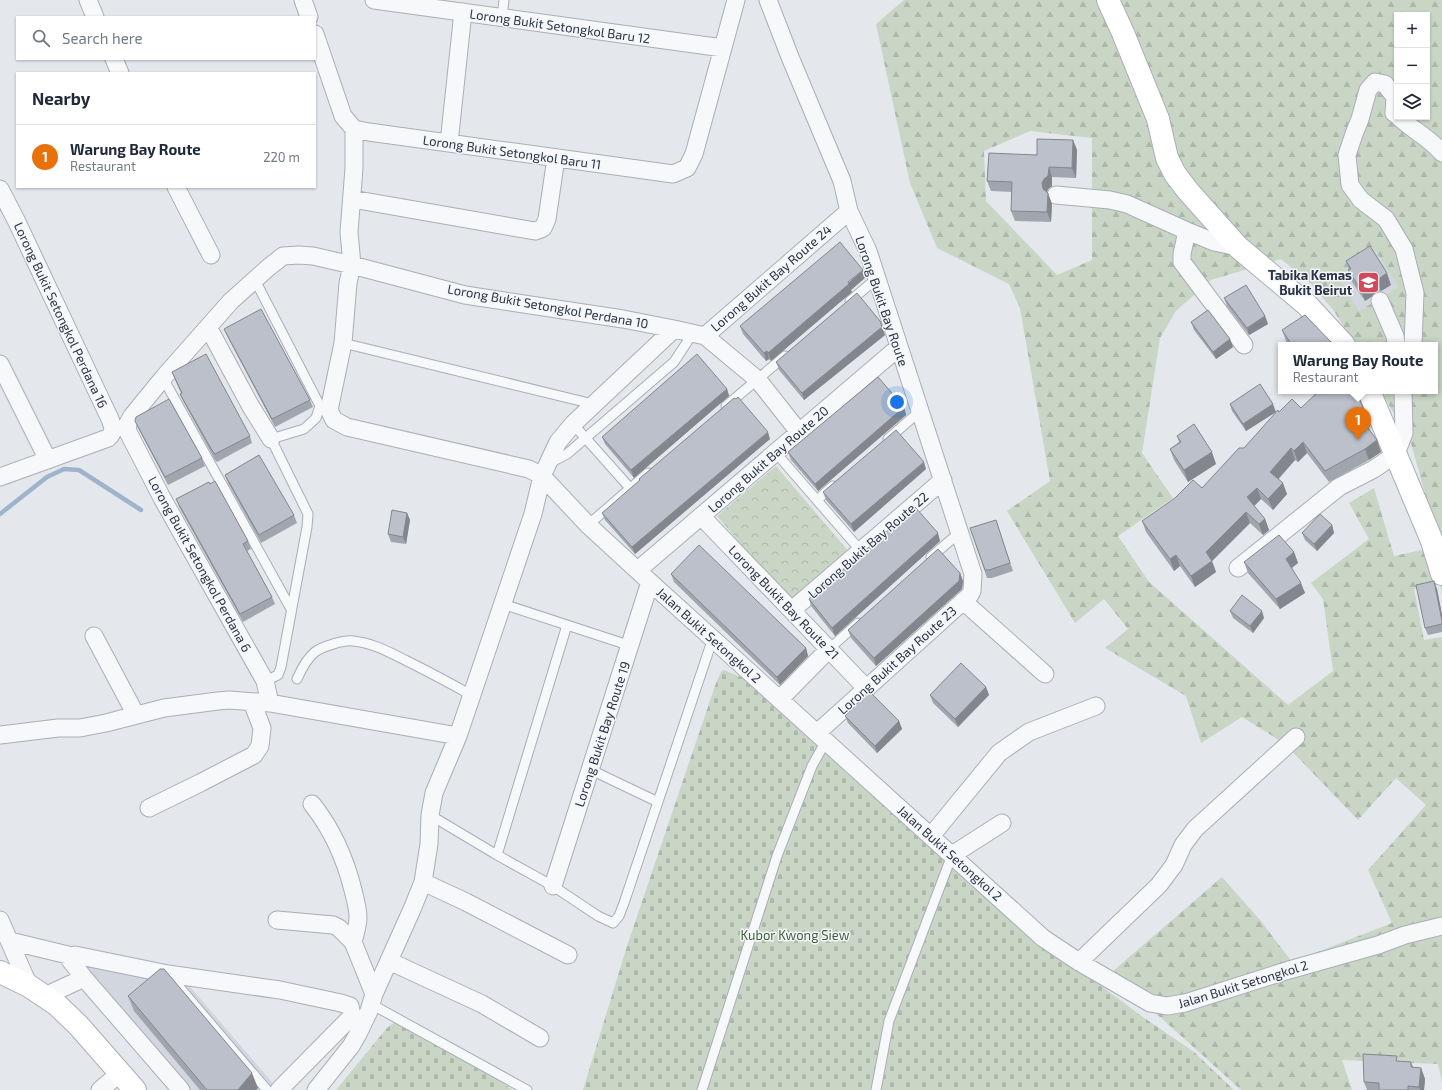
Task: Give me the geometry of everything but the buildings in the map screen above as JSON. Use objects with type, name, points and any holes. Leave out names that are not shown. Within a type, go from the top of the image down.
[{"type":"street","points":[[88,0],[95,16]]},
{"type":"street","points":[[304,0],[309,16]]},
{"type":"street","name":"Lorong Bukit Setongkol Baru 12","points":[[374,0],[723,48]]},
{"type":"street","points":[[723,48],[736,0]]},
{"type":"street","name":"Lorong Bukit Bay Route","points":[[768,0],[790,57],[842,181],[849,211],[868,251],[973,574],[972,585]]},
{"type":"street","points":[[1108,0],[1158,119],[1167,158],[1176,174],[1188,191],[1238,247],[1308,306],[1341,342]]},
{"type":"street","points":[[449,143],[463,12]]},
{"type":"street","points":[[316,37],[343,116],[354,129],[354,168],[349,232],[352,264],[348,283],[343,343],[328,410],[334,420],[346,427],[529,469],[545,470]]},
{"type":"street","name":"Lorong Bukit Setongkol Baru 11","points":[[354,129],[673,174],[686,168],[694,154],[723,48]]},
{"type":"street","points":[[114,60],[120,72]]},
{"type":"street","points":[[1394,97],[1385,84],[1375,82],[1368,90],[1360,119],[1347,155],[1350,185],[1361,200],[1386,219],[1404,248],[1415,293],[1413,342]]},
{"type":"street","points":[[1402,120],[1409,127],[1436,145],[1442,153]]},
{"type":"street","points":[[352,199],[535,231],[543,228],[547,219],[556,158]]},
{"type":"street","points":[[177,188],[211,255]]},
{"type":"street","name":"Lorong Bukit Setongkol Perdana 16","points":[[0,189],[114,428],[112,434],[108,438],[48,460]]},
{"type":"street","points":[[1056,195],[1110,200],[1127,204],[1214,242],[1238,247]]},
{"type":"street","name":"Lorong Bukit Bay Route 24","points":[[674,329],[699,335],[849,211]]},
{"type":"street","points":[[1187,231],[1182,254],[1182,262],[1244,345]]},
{"type":"street","name":"Lorong Bukit Setongkol Perdana 10","points":[[127,425],[132,416],[163,378],[232,301],[284,256],[313,256],[352,264],[465,295],[623,319],[674,329]]},
{"type":"street","points":[[1380,301],[1395,336],[1396,342]]},
{"type":"street","points":[[208,327],[250,405],[271,439]]},
{"type":"street","points":[[316,1090],[351,1046],[358,1034],[423,882],[429,844],[430,815],[434,793],[458,736],[534,514],[545,470],[558,442],[593,404],[674,329]]},
{"type":"street","points":[[699,335],[758,380],[799,432]]},
{"type":"street","name":"Lorong Bukit Bay Route 20","points":[[638,570],[899,347]]},
{"type":"street","points":[[0,364],[48,460],[0,477]]},
{"type":"street","points":[[1370,394],[1432,541],[1442,574]]},
{"type":"street","points":[[1238,568],[1339,487],[1374,469],[1396,454],[1404,433],[1403,394]]},
{"type":"street","name":"Lorong Bukit Setongkol Perdana 6","points":[[127,425],[128,432],[162,498],[265,682],[270,704]]},
{"type":"street","name":"Jalan Bukit Setongkol 2","points":[[545,470],[588,525],[1043,938],[1080,962],[1150,1003],[1167,1006],[1185,1003],[1289,970],[1378,945],[1405,935],[1442,926]]},
{"type":"street","name":"Lorong Bukit Bay Route 22","points":[[792,610],[943,480]]},
{"type":"street","name":"Lorong Bukit Bay Route 21","points":[[701,516],[866,688]]},
{"type":"street","name":"Lorong Bukit Bay Route 19","points":[[553,886],[631,646],[650,582]]},
{"type":"street","name":"Lorong Bukit Bay Route 23","points":[[822,737],[866,688],[970,595],[972,585]]},
{"type":"street","points":[[963,601],[1045,674]]},
{"type":"street","points":[[94,636],[136,715]]},
{"type":"street","points":[[780,699],[829,649]]},
{"type":"street","points":[[0,736],[58,728],[80,728],[164,708],[218,701],[270,704],[458,736]]},
{"type":"street","points":[[149,808],[254,755],[260,746],[262,728],[252,702]]},
{"type":"street","points":[[931,836],[999,753],[1029,732],[1096,706]]},
{"type":"street","points":[[1080,962],[1160,886],[1174,865],[1183,845],[1195,829],[1296,737]]},
{"type":"street","points":[[312,804],[323,818],[340,850],[349,874],[357,905],[358,916],[353,942]]},
{"type":"street","points":[[952,855],[1002,823]]},
{"type":"street","points":[[423,882],[466,902],[568,955]]},
{"type":"street","points":[[0,920],[37,991]]},
{"type":"street","points":[[277,920],[333,926],[339,928],[353,942],[373,999]]},
{"type":"street","points":[[10,941],[72,956],[74,955],[168,974],[280,990],[350,1006],[352,1016],[279,1090]]},
{"type":"street","points":[[72,956],[70,960],[84,978],[181,1090]]},
{"type":"street","points":[[389,961],[482,1004],[540,1038]]},
{"type":"street","points":[[0,972],[37,991],[56,1004],[78,1025],[135,1090]]},
{"type":"street","points":[[37,991],[84,978]]},
{"type":"street","points":[[100,1090],[120,1073]]},
{"type":"lane","points":[[502,18],[504,0]]},
{"type":"lane","points":[[840,309],[876,279]]},
{"type":"lane","points":[[255,280],[320,406],[316,418],[304,429],[271,439],[308,514],[307,527],[281,667],[278,675],[265,682]]},
{"type":"lane","points":[[545,470],[567,454],[674,362],[699,335]]},
{"type":"lane","points":[[343,343],[593,404]]},
{"type":"lane","points":[[721,411],[793,349]]},
{"type":"lane","points":[[163,378],[291,609]]},
{"type":"lane","points":[[880,446],[920,411]]},
{"type":"lane","points":[[573,424],[630,488]]},
{"type":"lane","points":[[776,453],[861,552]]},
{"type":"lane","points":[[588,525],[654,468]]},
{"type":"lane","points":[[817,500],[840,480]]},
{"type":"lane","points":[[923,565],[959,533]]},
{"type":"lane","points":[[502,604],[631,646]]},
{"type":"lane","points":[[829,649],[864,617]]},
{"type":"lane","points":[[497,855],[567,625]]},
{"type":"lane","points":[[430,815],[553,886],[598,916],[613,923],[619,916],[624,903],[713,638]]},
{"type":"lane","points":[[296,680],[302,668],[315,652],[331,645],[351,641],[380,647],[471,695]]},
{"type":"lane","points":[[702,1090],[777,856],[822,737]]},
{"type":"lane","points":[[591,770],[658,802]]},
{"type":"lane","points":[[876,1090],[889,1021],[952,855]]},
{"type":"lane","points":[[168,974],[268,1090]]},
{"type":"lane","points":[[373,999],[527,1090]]},
{"type":"shaded area","name":"Tabika Kemas Bukit Beirut","points":[[1376,252],[1398,287],[1359,311],[1337,277]]},
{"type":"shaded area","points":[[69,954],[179,974],[277,1088],[276,1090],[180,1090]]},
{"type":"green space","points":[[904,0],[1442,0],[1442,594],[1440,584],[1414,589],[1424,640],[1442,637],[1442,1082],[1438,1064],[1342,1060],[1352,1090],[1241,1090],[1150,1008],[1105,978],[1222,877],[1260,920],[1292,962],[1392,923],[1368,870],[1426,805],[1396,778],[1358,820],[1285,744],[1242,717],[1201,743],[1186,696],[1105,648],[1128,629],[1104,599],[1075,623],[1007,511],[1050,481],[1020,308],[1009,284],[937,248],[910,183],[876,24]],"holes":[[[1030,131],[1092,138],[1092,260],[1057,275],[986,201],[984,151]],[[1376,252],[1398,287],[1359,311],[1338,276]],[[1281,259],[1311,284],[1334,311],[1353,342],[1438,342],[1438,394],[1383,394],[1411,444],[1440,546],[1394,556],[1374,488],[1349,503],[1369,539],[1311,583],[1323,599],[1333,671],[1288,705],[1149,582],[1118,536],[1173,498],[1142,453],[1160,338],[1176,311],[1211,280]]]},
{"type":"green space","points":[[776,466],[849,552],[790,602],[717,516]]},
{"type":"green space","name":"Kubor Kwong Siew","points":[[724,670],[743,678],[967,882],[1039,943],[1080,970],[1140,1015],[1194,1052],[1234,1090],[583,1090],[627,946],[716,683],[721,672]]},
{"type":"green space","points":[[396,1021],[468,1060],[513,1090],[336,1090],[387,1028]]},
{"type":"waterway","points":[[0,514],[47,477],[64,469],[79,470],[141,510]]},
{"type":"place","name":"Tabika Kemas Bukit Beirut","points":[[1368,282]]},
{"type":"place","name":"Warung Bay Route","points":[[1358,440]]}]
